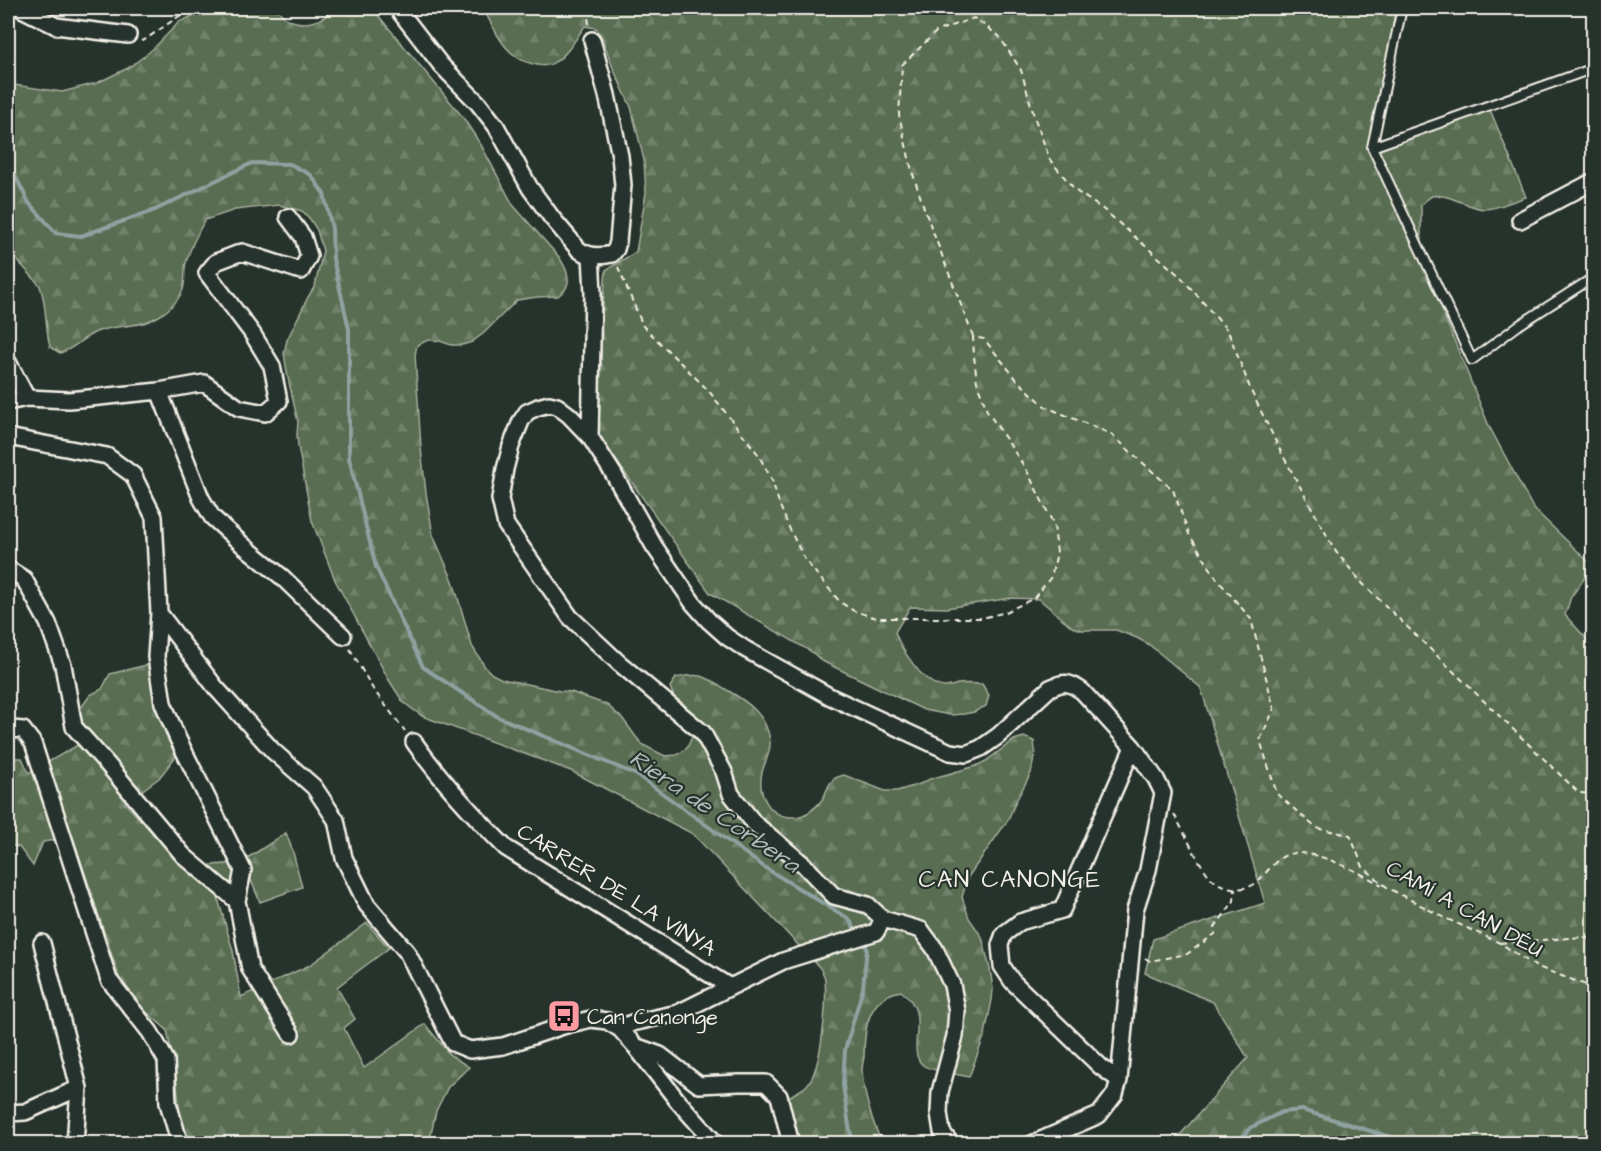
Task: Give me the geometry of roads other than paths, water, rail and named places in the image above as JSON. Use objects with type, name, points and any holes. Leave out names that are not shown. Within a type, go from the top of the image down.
[{"type":"street","points":[[20,8],[56,26],[128,35]]},
{"type":"street","points":[[397,8],[441,65],[478,103],[496,126],[530,188],[552,218],[579,250],[591,255],[612,254],[616,249],[623,185],[620,156],[592,40]]},
{"type":"street","points":[[1520,220],[1593,181]]},
{"type":"street","points":[[8,402],[27,398],[69,400],[159,391],[204,383],[239,408],[265,413],[279,401],[272,366],[252,333],[207,273],[216,262],[242,252],[301,271],[309,256],[303,237],[288,217]]},
{"type":"street","points":[[590,437],[593,293],[591,255]]},
{"type":"street","points":[[8,362],[27,398]]},
{"type":"street","points":[[159,391],[201,498],[212,517],[282,577],[343,636]]},
{"type":"street","points":[[879,925],[867,905],[834,896],[803,864],[754,823],[731,794],[724,772],[703,733],[619,663],[570,617],[506,525],[500,499],[505,469],[511,446],[526,412],[549,404],[557,406],[570,415],[590,437],[654,546],[693,603],[727,638],[792,676],[935,746],[950,752],[966,754],[981,748],[998,736],[1050,688],[1060,683],[1072,684],[1082,691],[1133,747],[1156,778],[1163,793],[1148,870],[1135,910],[1119,1080],[1115,1094],[1099,1115],[1032,1143]]},
{"type":"street","points":[[8,437],[107,456],[133,475],[154,517],[159,613],[156,657],[163,703],[177,737],[243,870],[237,901],[250,969],[291,1034]]},
{"type":"street","points":[[8,569],[24,579],[48,623],[63,665],[74,727],[183,855],[237,901]]},
{"type":"street","points":[[159,613],[216,688],[273,750],[314,787],[336,820],[344,858],[367,905],[407,952],[453,1043],[470,1050],[503,1046],[566,1025],[591,1019],[607,1021],[620,1029],[677,1100],[716,1143]]},
{"type":"street","points":[[8,733],[12,729],[23,730],[33,743],[110,980],[150,1032],[166,1060],[168,1103],[180,1143]]},
{"type":"street","name":"CARRER DE LA VINYA","points":[[414,742],[481,824],[506,848],[730,987]]},
{"type":"street","points":[[1119,1080],[1101,1067],[1012,981],[1002,966],[1000,945],[1004,934],[1020,922],[1062,910],[1133,747]]},
{"type":"street","points":[[620,1029],[632,1023],[678,1013],[783,961],[854,938],[879,925],[921,930],[935,949],[952,985],[957,1011],[955,1036],[940,1092],[939,1113],[942,1132],[951,1143]]},
{"type":"street","points":[[42,942],[79,1088],[75,1143]]},
{"type":"street","points":[[635,1046],[660,1055],[699,1085],[766,1083],[779,1096],[791,1143]]},
{"type":"street","points":[[8,1113],[25,1112],[79,1088]]},
{"type":"lane","points":[[1402,8],[1372,147],[1472,360],[1519,325],[1593,277]]},
{"type":"lane","points":[[1372,147],[1593,68]]},
{"type":"waterway","name":"Riera de Corbera","points":[[8,162],[29,203],[56,233],[81,236],[155,210],[252,163],[290,164],[311,175],[324,194],[332,228],[333,259],[349,329],[349,458],[376,567],[423,667],[498,717],[637,775],[767,869],[849,919],[857,933]]},
{"type":"waterway","name":"Riera de Corbera","points":[[853,1144],[843,1085],[845,1050],[863,988],[867,948],[861,940]]},
{"type":"waterway","name":"Riera de Corbera","points":[[1238,1144],[1250,1128],[1282,1112],[1302,1110],[1413,1144]]},
{"type":"place","name":"Can Canonge","points":[[564,1016]]},
{"type":"district","name":"CAN CANONGE","points":[[1010,879]]}]
